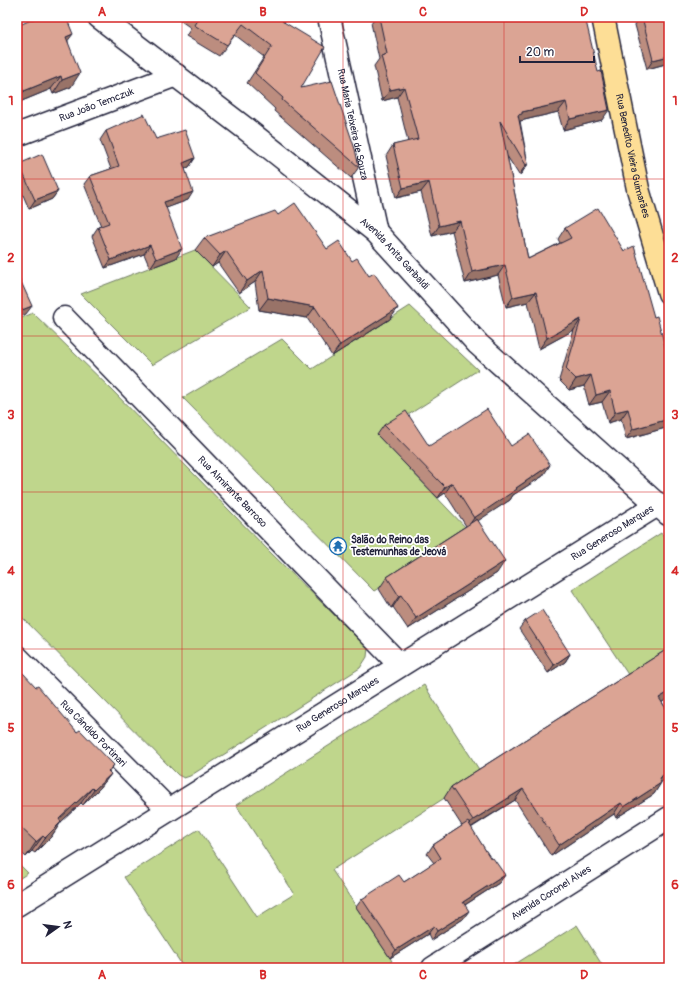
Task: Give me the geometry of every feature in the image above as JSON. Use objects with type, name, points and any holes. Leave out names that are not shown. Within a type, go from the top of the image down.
[{"type":"main road","name":"Rua Benedito Vieira Guimarães","points":[[603,17],[638,189],[669,293]]},
{"type":"street","name":"Avenida Anita Garibaldi","points":[[99,17],[176,75],[376,232],[478,344],[666,509]]},
{"type":"street","name":"Rua Maria Teixeira de Souza","points":[[329,17],[376,232]]},
{"type":"street","name":"Rua João Temczuk","points":[[17,134],[176,75]]},
{"type":"street","name":"Rua Almirante Barroso","points":[[64,318],[400,665]]},
{"type":"street","name":"Rua Generoso Marques","points":[[17,905],[400,665],[666,509]]},
{"type":"street","name":"Rua Cândido Portinari","points":[[17,657],[169,810]]},
{"type":"street","name":"Avenida Coronel Alves","points":[[433,968],[669,818]]},
{"type":"green space","points":[[195,250],[251,307],[152,365],[81,294]]},
{"type":"green space","points":[[410,306],[478,370],[377,435],[469,531],[374,591],[183,398],[282,339],[312,369]]},
{"type":"green space","points":[[33,313],[113,391],[270,552],[368,648],[367,657],[360,668],[190,776],[184,778],[178,775],[17,612],[17,320]]},
{"type":"green space","points":[[661,533],[669,546],[669,654],[631,679],[572,590]]},
{"type":"green space","points":[[424,685],[482,774],[332,870],[392,961],[381,968],[178,968],[182,965],[124,877],[199,829],[257,917],[291,896],[294,893],[236,805]]},
{"type":"green space","points":[[17,862],[28,873],[17,880]]},
{"type":"green space","points":[[577,925],[604,968],[509,968]]},
{"type":"building","points":[[38,17],[66,17],[73,34],[66,37],[80,73],[62,80],[61,76],[24,91],[17,85],[17,26]]},
{"type":"building","points":[[199,17],[286,17],[282,21],[325,47],[301,88],[332,81],[355,149],[359,167],[282,100],[283,98],[255,73],[272,46],[243,24],[227,45],[194,25]]},
{"type":"building","points":[[379,17],[585,17],[598,72],[601,71],[609,110],[570,119],[566,102],[522,112],[522,114],[518,115],[528,164],[526,165],[500,121],[528,259],[571,238],[565,228],[598,208],[624,251],[634,246],[654,317],[657,316],[667,354],[669,354],[669,419],[633,429],[628,409],[615,412],[610,391],[596,395],[591,375],[576,379],[566,369],[581,319],[547,338],[536,292],[513,297],[505,265],[472,272],[460,221],[439,226],[429,182],[403,188],[393,145],[418,139],[404,87],[390,90],[381,56],[387,54]]},
{"type":"building","points":[[642,17],[669,17],[669,56],[653,60]]},
{"type":"building","points":[[144,114],[156,139],[185,130],[195,158],[183,163],[193,192],[164,202],[182,249],[156,259],[150,245],[111,260],[98,227],[109,223],[90,176],[119,166],[106,131]]},
{"type":"building","points":[[42,154],[58,191],[35,200],[19,164]]},
{"type":"building","points":[[295,203],[327,249],[339,241],[352,261],[357,258],[369,276],[374,273],[398,308],[340,345],[315,307],[268,298],[263,270],[247,281],[226,251],[220,255],[204,238],[275,211],[278,215]]},
{"type":"building","points":[[17,273],[32,306],[17,312]]},
{"type":"building","points":[[487,409],[511,446],[529,434],[550,465],[474,518],[452,483],[445,487],[384,425],[406,411],[429,446]]},
{"type":"building","points":[[477,519],[505,561],[416,618],[387,577]]},
{"type":"building","points":[[542,610],[570,654],[554,665],[525,621]]},
{"type":"building","points":[[669,648],[669,692],[659,698],[669,713],[669,771],[659,778],[661,783],[624,807],[621,803],[559,845],[523,789],[473,820],[451,787]]},
{"type":"building","points":[[23,673],[36,687],[38,686],[77,732],[80,730],[114,765],[108,771],[111,774],[94,790],[92,788],[59,819],[61,822],[45,838],[43,836],[36,842],[17,824],[17,678]]},
{"type":"building","points":[[468,822],[491,859],[493,858],[505,875],[463,902],[469,911],[437,931],[434,926],[396,950],[362,899],[399,875],[404,882],[441,858],[433,845]]},
{"type":"place","name":"Salão do Reino das Testemunhas de Jeová","points":[[338,546]]}]
